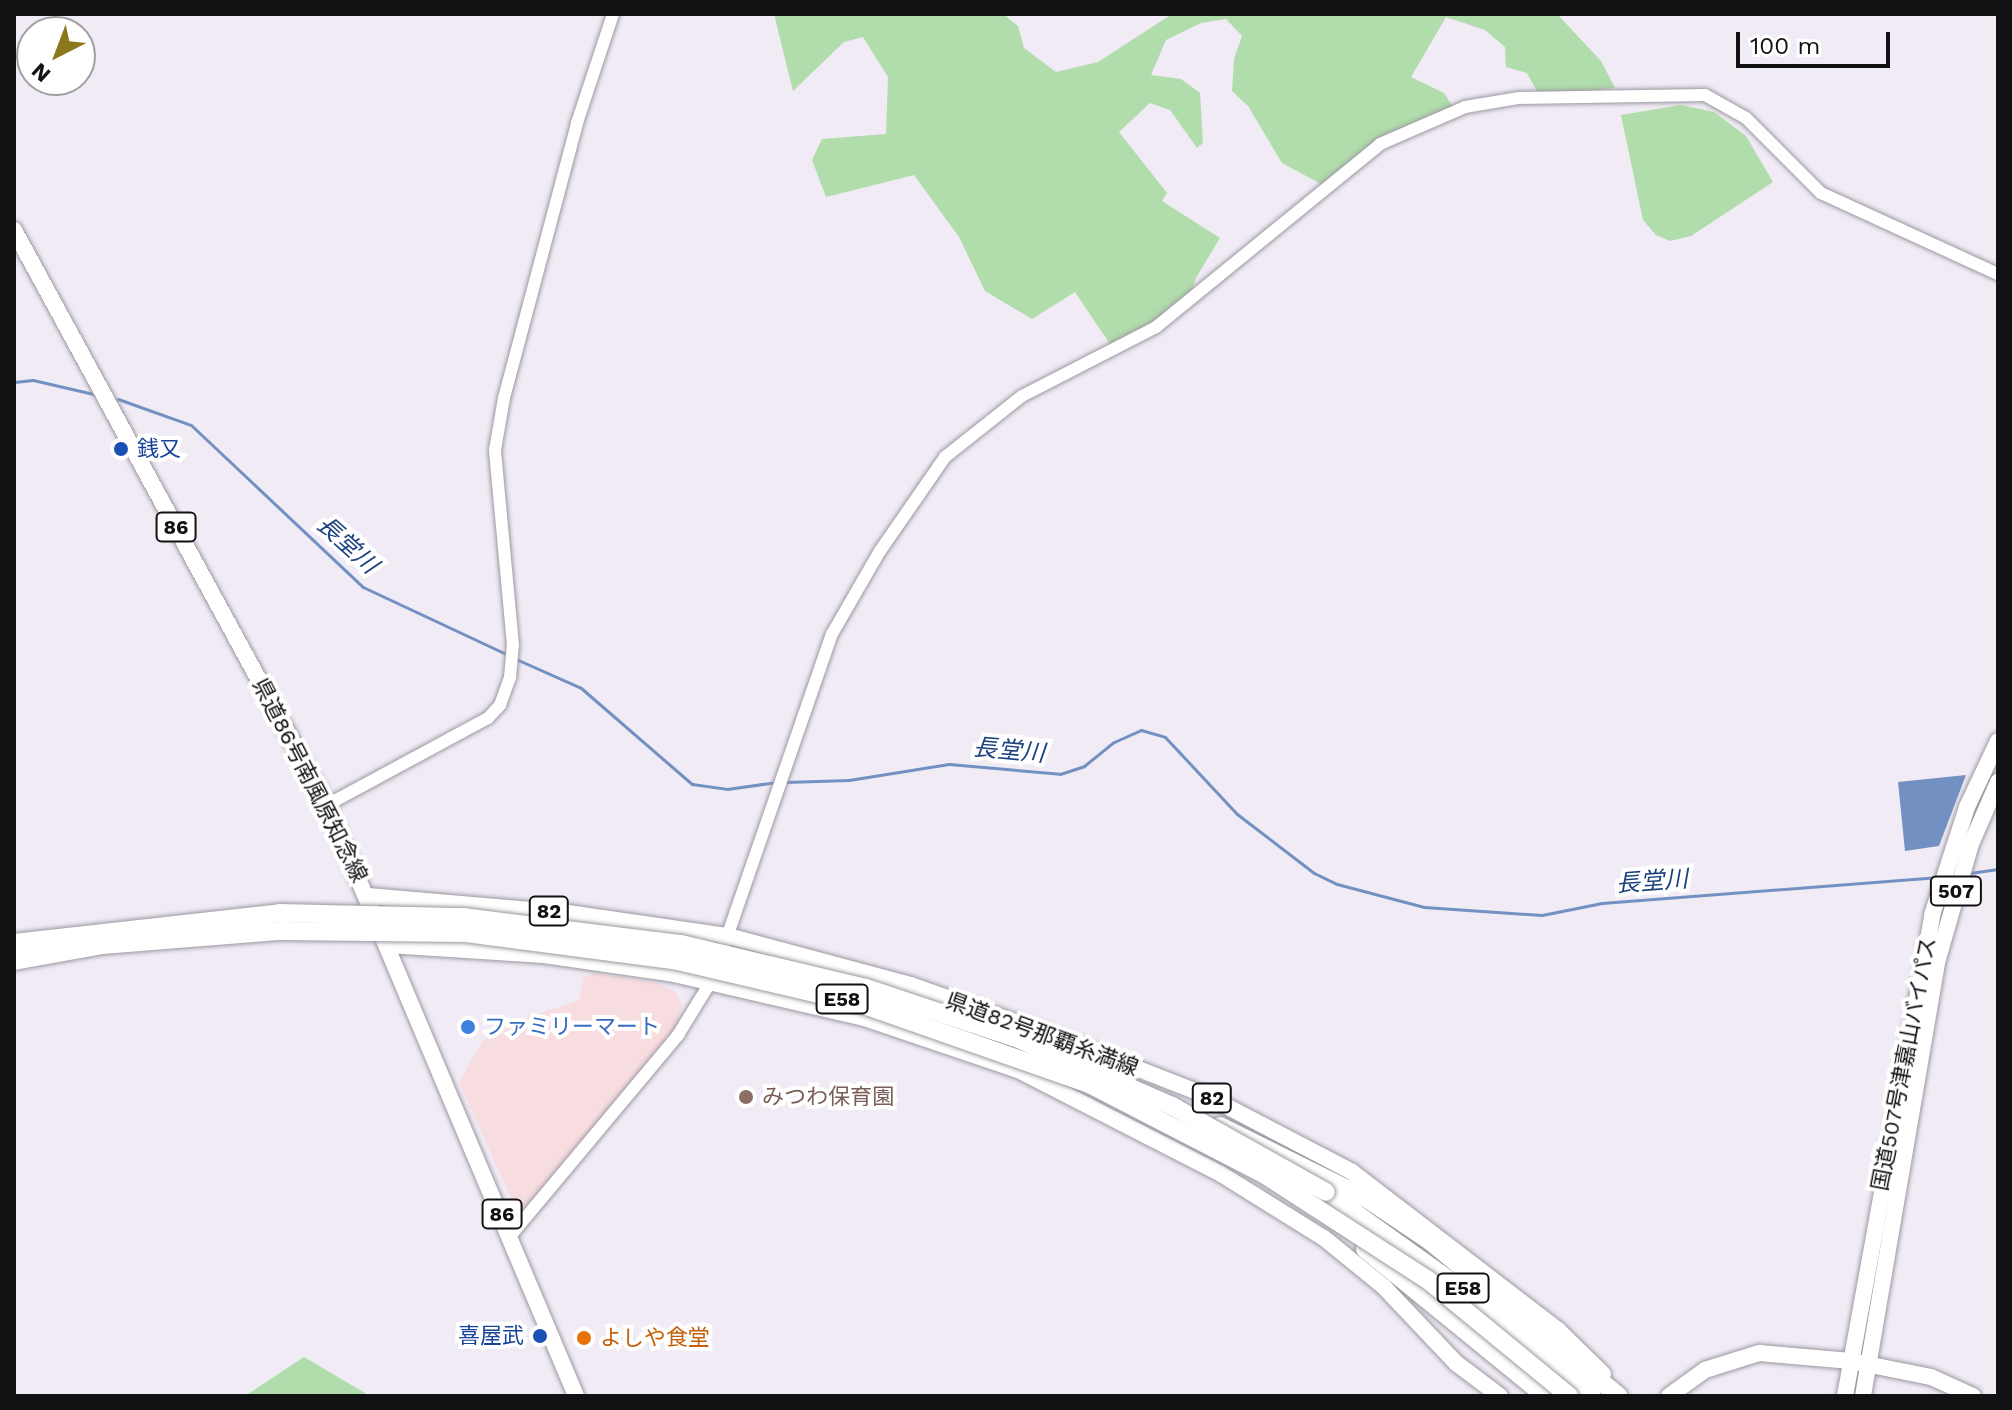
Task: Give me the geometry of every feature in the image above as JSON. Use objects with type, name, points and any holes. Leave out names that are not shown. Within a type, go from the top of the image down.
[{"type":"highway","name":"E58","points":[[14,943],[280,913],[463,917],[583,929],[728,954],[866,988],[1021,1040],[1171,1114],[1383,1230],[1495,1313],[1592,1396]]},
{"type":"highway","name":"E58","points":[[14,961],[102,945],[281,931],[466,933],[581,945],[771,980],[861,1004],[1015,1055],[1171,1114],[1376,1243],[1569,1396]]},
{"type":"highway","points":[[1171,1114],[1264,1143],[1369,1200],[1552,1338],[1621,1396]]},
{"type":"highway","points":[[1171,1114],[1390,1267],[1544,1395]]},
{"type":"main road","name":"県道86号南風原知念線","points":[[14,230],[327,805],[368,896],[422,1035],[511,1235],[576,1396]]},
{"type":"main road","name":"国道507号津嘉山バイパス","points":[[1845,1396],[1945,871],[1998,741]]},
{"type":"main road","name":"国道507号津嘉山バイパス","points":[[1863,1396],[1921,1006],[1959,880],[1998,782]]},
{"type":"main road","name":"県道82号那覇糸満線","points":[[368,896],[568,913],[728,936],[911,985],[1205,1095],[1300,1141],[1405,1208],[1558,1330],[1621,1396]]},
{"type":"main road","name":"県道82号那覇糸満線","points":[[388,945],[544,955],[711,982],[864,1018],[960,1049],[1114,1116],[1221,1174],[1324,1238],[1384,1287],[1456,1363],[1500,1396]]},
{"type":"main road","points":[[1669,1396],[1705,1370],[1739,1356],[1784,1354],[1851,1361],[1945,1381],[1973,1396]]},
{"type":"street","points":[[327,805],[488,718],[500,705],[510,678],[513,645],[497,437],[581,108],[613,14]]},
{"type":"street","points":[[511,1235],[678,1035],[711,982],[832,634],[880,551],[945,457],[1022,396],[1156,327],[1380,144],[1465,107],[1519,98],[1705,95],[1746,118],[1821,193],[1998,274]]},
{"type":"shaded area","points":[[594,973],[657,983],[675,991],[682,1005],[677,1026],[519,1216],[459,1082],[482,1042],[506,1025],[579,1000],[584,977]]},
{"type":"green space","points":[[774,14],[1003,14],[1018,26],[1024,48],[1056,72],[1098,62],[1172,14],[1557,14],[1601,61],[1615,88],[1539,95],[1527,73],[1506,67],[1505,47],[1485,30],[1446,17],[1411,77],[1444,93],[1454,108],[1321,184],[1282,163],[1248,106],[1232,91],[1234,59],[1242,36],[1226,19],[1201,23],[1166,40],[1151,75],[1181,79],[1200,93],[1203,143],[1197,148],[1170,110],[1150,103],[1119,132],[1167,193],[1162,201],[1220,238],[1196,278],[1187,304],[1114,350],[1075,292],[1032,319],[985,291],[959,237],[914,175],[826,197],[812,160],[822,139],[886,134],[888,77],[863,37],[844,42],[793,91]]},
{"type":"green space","points":[[1681,105],[1714,112],[1746,136],[1773,182],[1691,236],[1670,241],[1656,235],[1643,220],[1621,115]]},
{"type":"green space","points":[[304,1357],[365,1393],[364,1396],[245,1396]]},
{"type":"water","points":[[1966,775],[1939,846],[1905,851],[1898,782]]},
{"type":"pier","points":[[1968,772],[1970,776],[1938,850],[1960,794]]},
{"type":"waterway","name":"長堂川","points":[[14,382],[33,380],[93,394]]},
{"type":"waterway","name":"長堂川","points":[[118,399],[191,425],[363,587],[510,656]]},
{"type":"waterway","name":"長堂川","points":[[516,659],[581,688],[692,784],[727,789],[777,782]]},
{"type":"waterway","name":"長堂川","points":[[785,782],[849,780],[949,764],[1060,774],[1084,766],[1114,742],[1141,730],[1165,737],[1237,814],[1314,873],[1337,884],[1424,907],[1542,915],[1602,903],[1939,877]]},
{"type":"waterway","name":"長堂川","points":[[1970,873],[1998,869]]},
{"type":"place","name":"銭又","points":[[121,449]]},
{"type":"place","name":"ファミリーマート","points":[[468,1027]]},
{"type":"place","name":"みつわ保育園","points":[[746,1097]]},
{"type":"place","name":"喜屋武","points":[[540,1336]]},
{"type":"place","name":"よしや食堂","points":[[584,1338]]}]
